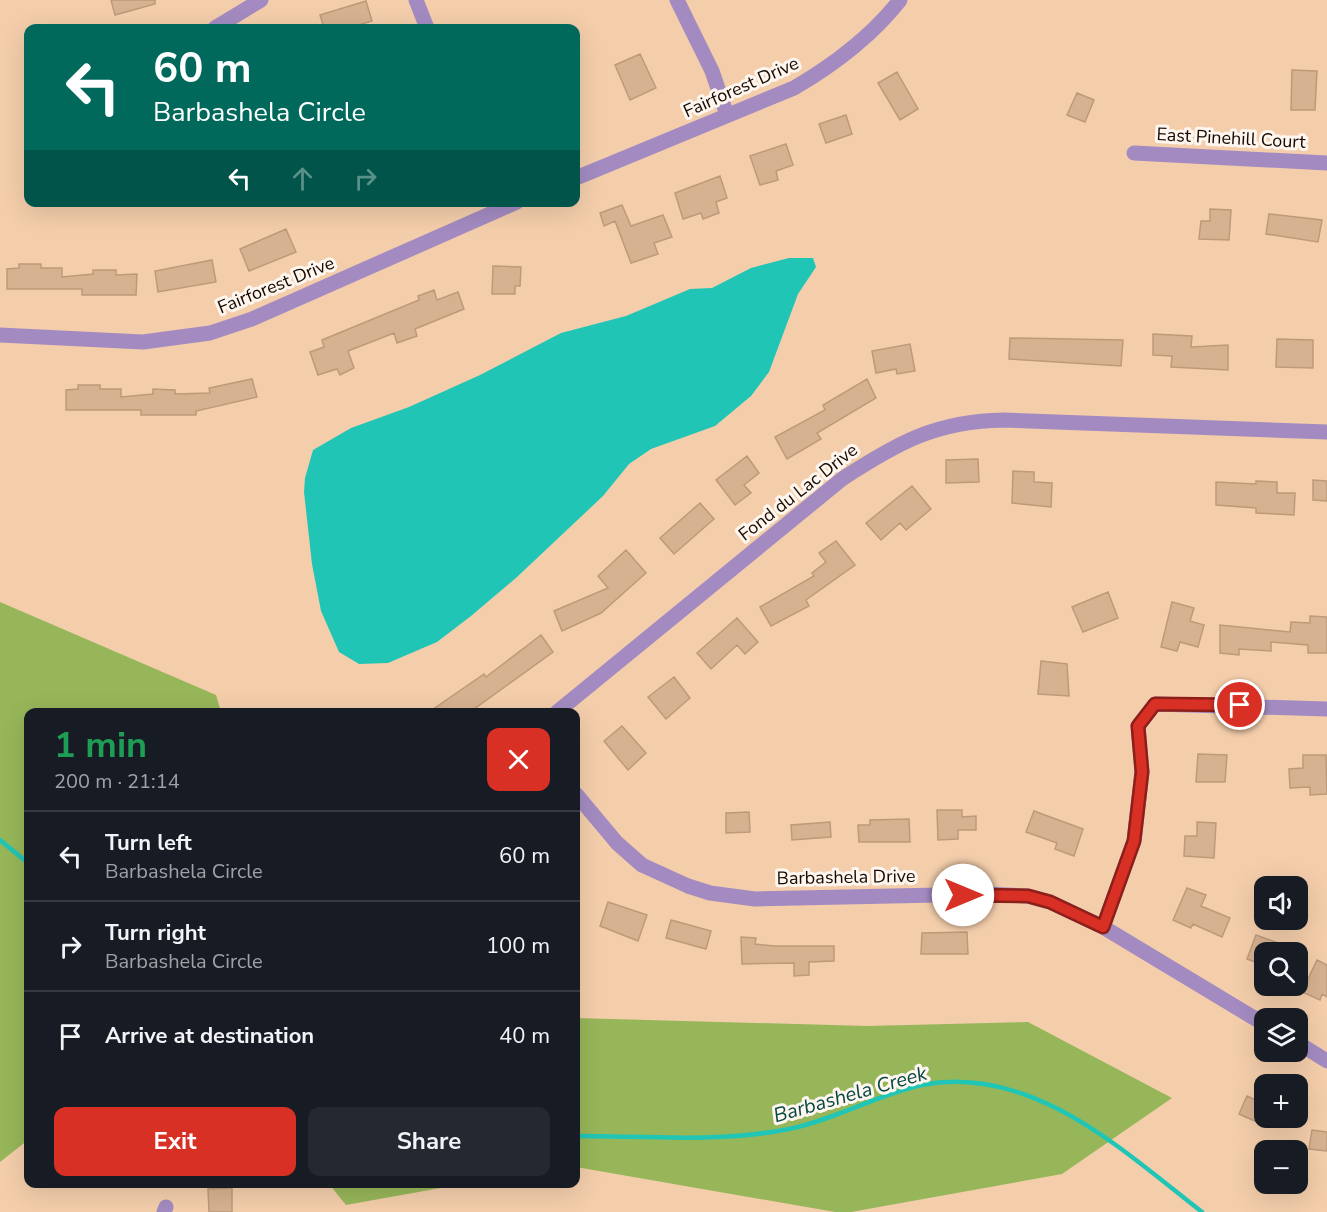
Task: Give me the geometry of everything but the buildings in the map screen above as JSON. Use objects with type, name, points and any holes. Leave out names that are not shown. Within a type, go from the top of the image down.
[{"type":"street","points":[[222,24],[261,0]]},
{"type":"street","points":[[416,0],[426,24]]},
{"type":"street","points":[[677,0],[712,71],[727,116]]},
{"type":"street","name":"Fairforest Drive","points":[[580,176],[794,88],[828,68],[863,40],[900,0]]},
{"type":"street","name":"East Pinehill Court","points":[[1134,153],[1327,163]]},
{"type":"street","name":"Fairforest Drive","points":[[0,335],[143,342],[210,333],[252,319],[503,207]]},
{"type":"street","name":"Fond du Lac Drive","points":[[561,708],[842,479],[891,446],[916,435],[959,423],[1004,420],[1327,432]]},
{"type":"street","points":[[1103,927],[1134,841],[1142,772],[1138,726],[1155,704],[1327,709]]},
{"type":"street","name":"Barbashela Drive","points":[[580,799],[617,843],[642,865],[667,879],[710,893],[755,899],[986,894],[1028,896],[1050,902],[1103,927],[1254,1018]]},
{"type":"street","points":[[1308,1049],[1327,1061]]},
{"type":"green space","points":[[0,602],[216,695],[220,708],[24,708],[24,1143],[0,1162]]},
{"type":"green space","points":[[580,1018],[867,1026],[1028,1022],[1172,1098],[1062,1174],[851,1212],[835,1212],[580,1168]]},
{"type":"green space","points":[[332,1188],[441,1188],[346,1205]]},
{"type":"water","points":[[789,258],[813,258],[816,267],[798,294],[769,372],[751,396],[715,426],[651,449],[629,464],[603,496],[517,577],[437,642],[388,663],[359,664],[339,652],[321,611],[312,564],[304,492],[305,478],[313,450],[351,428],[409,407],[480,375],[561,333],[626,316],[690,289],[712,288],[751,268]]},
{"type":"waterway","name":"Barbashela Creek","points":[[0,840],[24,860]]},
{"type":"waterway","name":"Barbashela Creek","points":[[580,1136],[710,1137],[763,1133],[823,1120],[906,1089],[922,1085],[962,1082],[1001,1087],[1038,1100],[1073,1117],[1140,1163],[1202,1212]]},
{"type":"route","points":[[963,895],[1028,896],[1050,902],[1103,927],[1134,841],[1142,772],[1138,726],[1155,704],[1175,702],[1240,705]]}]
